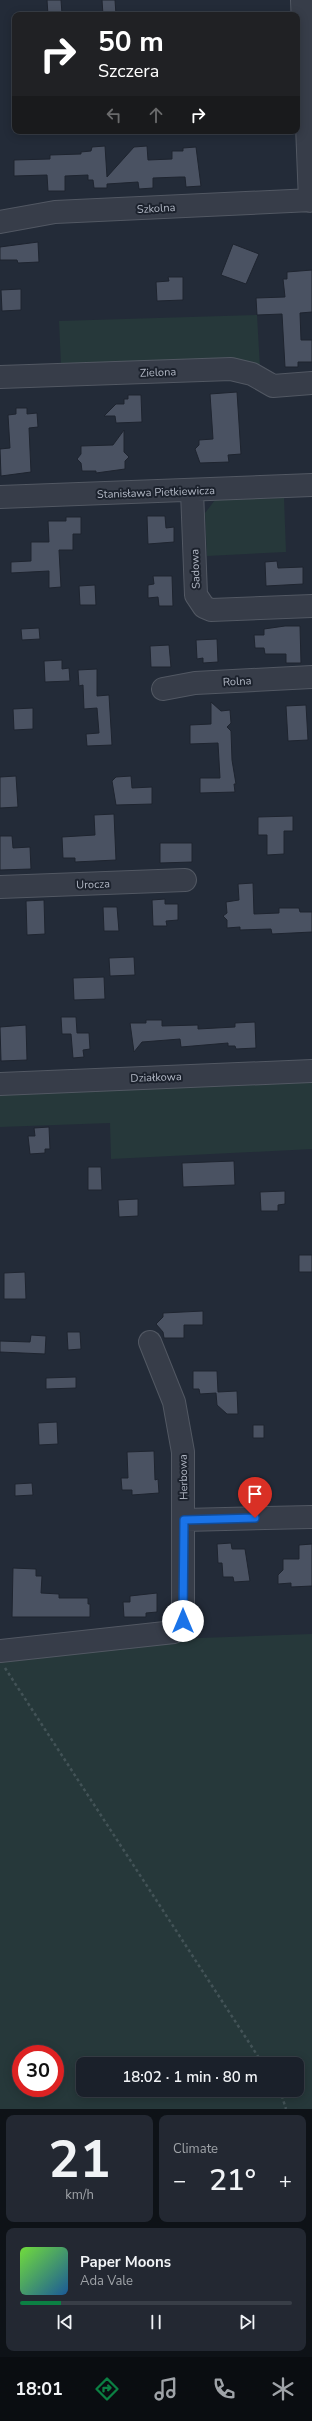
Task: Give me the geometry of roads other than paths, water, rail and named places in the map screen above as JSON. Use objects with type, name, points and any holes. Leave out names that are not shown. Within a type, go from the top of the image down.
[{"type":"street","points":[[302,0],[311,200]]},
{"type":"street","name":"Szkolna","points":[[0,222],[55,212],[311,200]]},
{"type":"street","name":"Zielona","points":[[0,377],[231,369],[252,374],[274,386],[312,383]]},
{"type":"street","name":"Stanisława Pietkiewicza","points":[[0,497],[192,491],[312,484]]},
{"type":"street","name":"Sadowa","points":[[192,491],[196,595],[204,607],[211,610],[312,606]]},
{"type":"street","name":"Rolna","points":[[162,689],[195,683],[312,678]]},
{"type":"street","name":"Urocza","points":[[0,887],[185,880]]},
{"type":"street","name":"Działkowa","points":[[0,1084],[312,1071]]},
{"type":"street","name":"Herbowa","points":[[2,1658],[174,1632],[183,1621],[183,1452],[174,1402],[150,1342]]},
{"type":"street","points":[[184,1520],[312,1517]]}]
